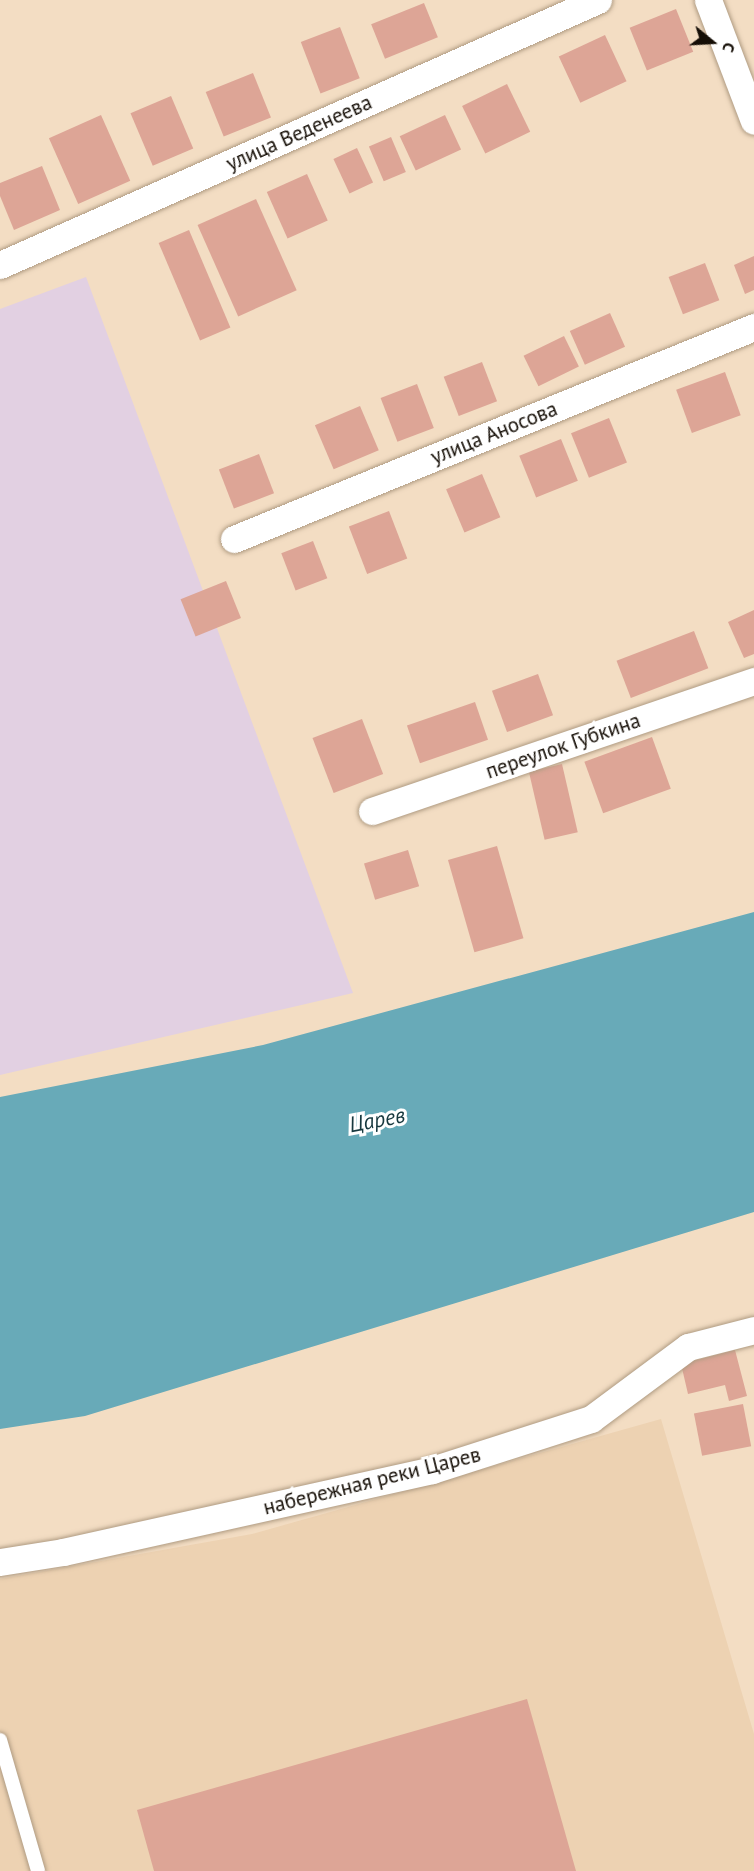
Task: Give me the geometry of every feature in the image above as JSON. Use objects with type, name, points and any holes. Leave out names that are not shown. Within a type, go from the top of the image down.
[{"type":"street","name":"улица Веденеева","points":[[0,265],[598,0]]},
{"type":"street","points":[[708,0],[754,121]]},
{"type":"street","name":"улица Аносова","points":[[234,539],[754,327]]},
{"type":"street","name":"переулок Губкина","points":[[372,811],[754,681]]},
{"type":"street","name":"набережная реки Царев","points":[[0,1562],[63,1552],[432,1470],[591,1419],[688,1347],[754,1330]]},
{"type":"lane","points":[[0,1740],[38,1871]]},
{"type":"shaded area","points":[[86,277],[353,993],[0,1075],[0,309]]},
{"type":"shaded area","points":[[661,1419],[754,1734],[754,1871],[0,1871],[0,1579],[252,1534]]},
{"type":"water","name":"Царев","points":[[754,912],[754,1212],[85,1416],[0,1429],[0,1097],[263,1045]]},
{"type":"building","points":[[424,3],[438,37],[385,59],[371,24]]},
{"type":"building","points":[[676,9],[693,52],[647,70],[630,28]]},
{"type":"building","points":[[340,27],[360,78],[320,93],[301,42]]},
{"type":"building","points":[[605,35],[627,81],[580,103],[559,57]]},
{"type":"building","points":[[253,73],[271,118],[224,137],[206,92]]},
{"type":"building","points":[[507,84],[530,132],[485,154],[462,106]]},
{"type":"building","points":[[171,96],[193,148],[153,166],[130,113]]},
{"type":"building","points":[[101,115],[130,181],[78,204],[49,138]]},
{"type":"building","points":[[445,115],[461,149],[416,171],[400,136]]},
{"type":"building","points":[[391,137],[406,172],[384,181],[369,146]]},
{"type":"building","points":[[357,148],[373,182],[349,193],[333,159]]},
{"type":"building","points":[[42,166],[60,210],[14,230],[0,196],[0,183]]},
{"type":"building","points":[[307,174],[328,221],[288,238],[267,192]]},
{"type":"building","points":[[256,199],[297,290],[238,316],[198,225]]},
{"type":"building","points":[[189,230],[230,328],[200,340],[159,243]]},
{"type":"building","points":[[754,256],[754,290],[745,294],[734,265]]},
{"type":"building","points":[[705,263],[719,300],[683,314],[669,277]]},
{"type":"building","points":[[610,313],[625,347],[585,365],[570,331]]},
{"type":"building","points":[[564,336],[579,367],[538,386],[524,356]]},
{"type":"building","points":[[482,362],[497,401],[459,416],[444,377]]},
{"type":"building","points":[[725,372],[741,415],[692,433],[676,390]]},
{"type":"building","points":[[417,384],[434,428],[397,442],[381,398]]},
{"type":"building","points":[[360,406],[379,450],[334,469],[315,425]]},
{"type":"building","points":[[609,418],[627,463],[589,478],[571,433]]},
{"type":"building","points":[[561,439],[578,481],[536,498],[519,456]]},
{"type":"building","points":[[259,454],[274,493],[234,509],[219,469]]},
{"type":"building","points":[[482,474],[500,517],[464,533],[446,489]]},
{"type":"building","points":[[389,511],[407,559],[367,574],[349,526]]},
{"type":"building","points":[[313,541],[327,578],[296,591],[281,553]]},
{"type":"building","points":[[226,581],[241,618],[196,636],[181,599]]},
{"type":"building","points":[[754,610],[754,654],[744,658],[728,622]]},
{"type":"building","points":[[694,631],[708,668],[631,698],[617,661]]},
{"type":"building","points":[[538,674],[553,715],[507,732],[492,691]]},
{"type":"building","points":[[475,702],[488,740],[420,763],[407,725]]},
{"type":"building","points":[[362,719],[383,774],[334,793],[313,738]]},
{"type":"building","points":[[652,737],[671,789],[603,813],[584,762]]},
{"type":"building","points":[[562,764],[578,832],[545,840],[529,772]]},
{"type":"building","points":[[497,846],[523,938],[474,952],[448,860]]},
{"type":"building","points":[[408,850],[419,886],[375,900],[364,863]]},
{"type":"building","points":[[735,1350],[747,1396],[729,1401],[725,1385],[688,1394],[681,1364]]},
{"type":"building","points":[[743,1404],[751,1446],[702,1456],[694,1414]]},
{"type":"building","points":[[527,1699],[576,1871],[154,1871],[137,1810]]}]
